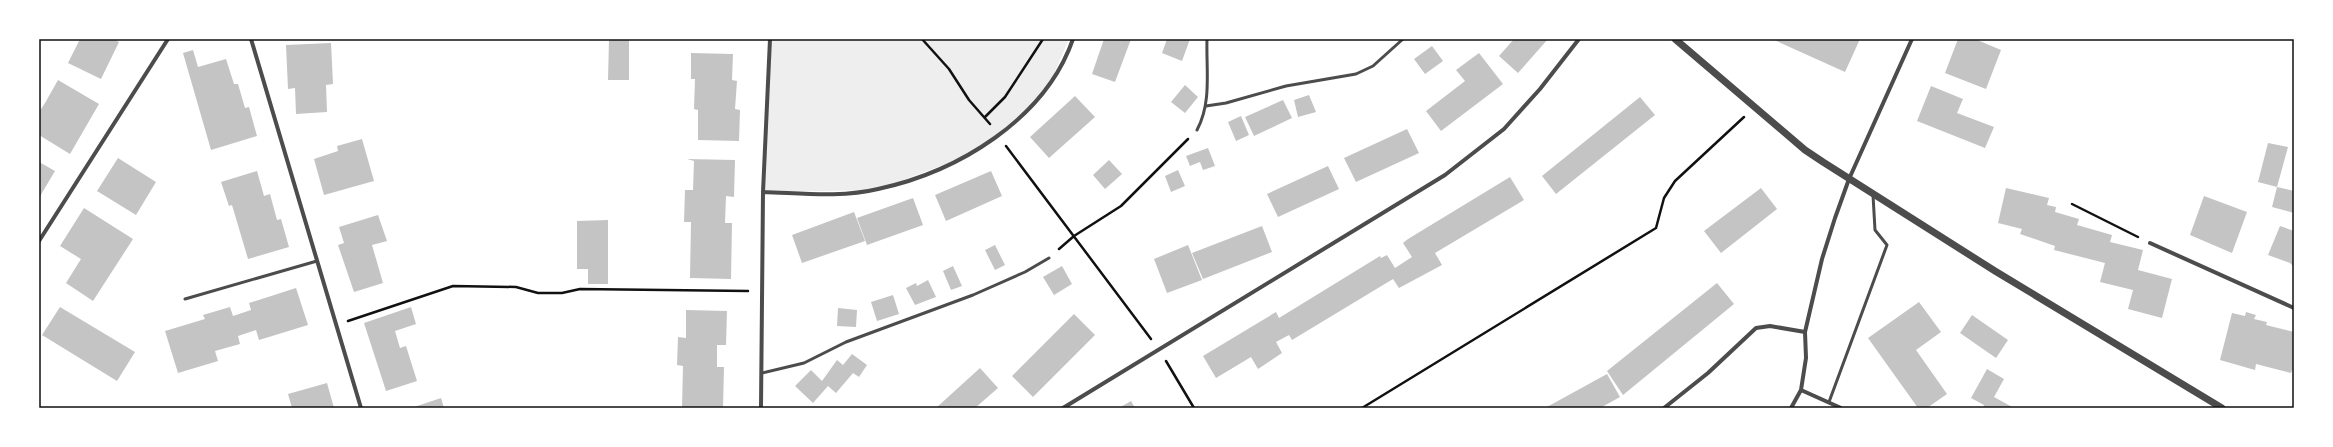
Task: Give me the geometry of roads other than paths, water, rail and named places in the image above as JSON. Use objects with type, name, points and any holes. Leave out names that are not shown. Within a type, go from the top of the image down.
[{"type":"street","points":[[39,241],[168,39]]},
{"type":"street","points":[[250,39],[361,408]]},
{"type":"street","points":[[761,408],[763,192],[770,39]]},
{"type":"street","points":[[763,192],[838,194],[877,190],[938,171],[980,149],[998,136],[1034,103],[1057,74],[1073,39]]},
{"type":"street","points":[[1063,408],[1445,175],[1504,128],[1540,89],[1579,39]]},
{"type":"street","points":[[1675,39],[1756,106],[1805,150],[2002,275],[2222,408]]},
{"type":"street","points":[[1791,408],[1801,390],[1806,358],[1805,332],[1822,259],[1849,179],[1912,39]]},
{"type":"street","points":[[2150,243],[2294,308]]},
{"type":"street","points":[[1664,408],[1708,373],[1756,328],[1770,326],[1805,332]]},
{"type":"street","points":[[1801,390],[1841,408]]},
{"type":"lane","points":[[1197,130],[1205,116],[1206,106],[1206,39]]},
{"type":"lane","points":[[1206,106],[1226,103],[1286,86],[1356,74],[1373,66],[1404,39]]},
{"type":"lane","points":[[1829,402],[1887,245],[1875,230],[1873,193]]},
{"type":"lane","points":[[762,373],[804,363],[846,342],[973,295],[1025,272],[1049,258]]},
{"type":"lane","points":[[185,299],[317,261]]}]
